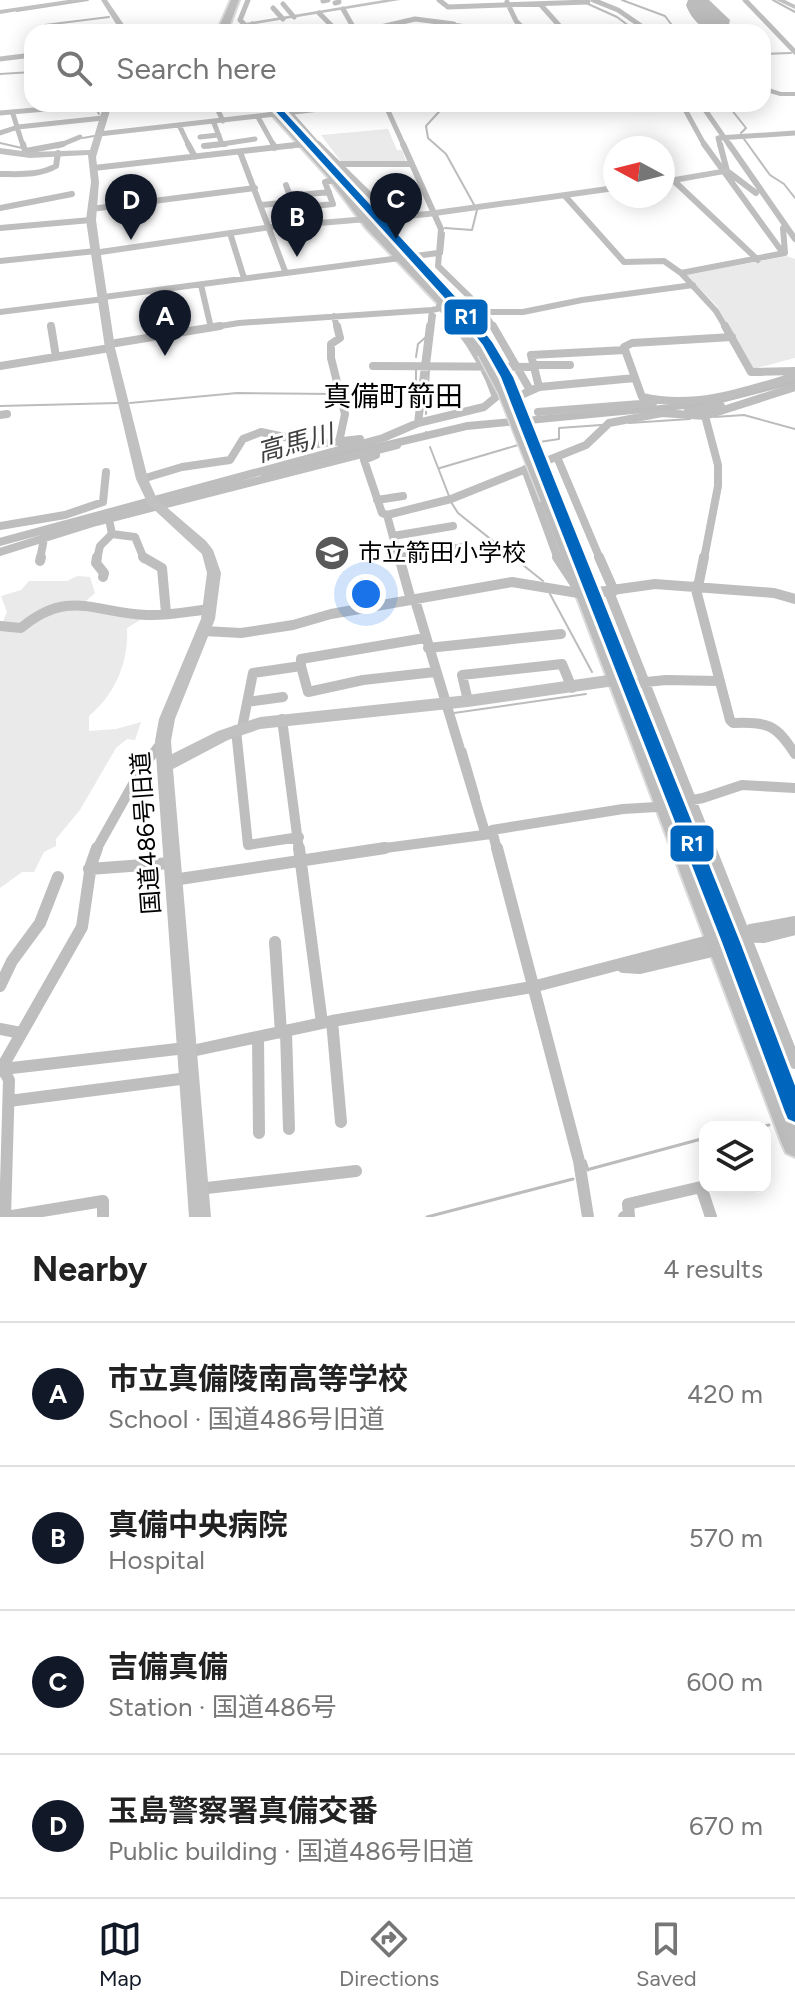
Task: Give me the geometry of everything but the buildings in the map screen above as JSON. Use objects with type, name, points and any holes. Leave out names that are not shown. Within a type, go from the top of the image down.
[{"type":"highway","points":[[225,24],[235,0]]},
{"type":"highway","points":[[279,112],[365,219],[426,283],[441,309],[484,359],[505,390],[665,804],[715,944],[795,1144]]},
{"type":"street","points":[[0,12],[82,0]]},
{"type":"street","points":[[104,0],[120,24]]},
{"type":"street","points":[[242,24],[240,20],[248,0]]},
{"type":"street","points":[[258,24],[315,14],[335,3],[397,0]]},
{"type":"street","points":[[439,0],[448,7],[506,2],[540,4],[587,1],[618,10],[640,24]]},
{"type":"street","points":[[745,0],[768,24]]},
{"type":"street","points":[[779,0],[795,7]]},
{"type":"street","points":[[506,2],[519,24]]},
{"type":"street","points":[[335,3],[351,24]]},
{"type":"street","points":[[283,4],[294,17]]},
{"type":"street","points":[[310,4],[315,14],[329,24]]},
{"type":"street","points":[[540,4],[558,24]]},
{"type":"street","points":[[478,6],[482,15]]},
{"type":"street","points":[[393,24],[415,19],[450,24],[446,14],[448,7]]},
{"type":"street","points":[[273,8],[283,19]]},
{"type":"street","points":[[771,27],[795,52]]},
{"type":"street","points":[[0,59],[24,56]]},
{"type":"street","points":[[0,113],[31,112]]},
{"type":"street","points":[[97,112],[101,118]]},
{"type":"street","points":[[0,151],[93,152],[104,112]]},
{"type":"street","points":[[219,112],[223,121]]},
{"type":"street","points":[[99,134],[214,123],[258,117],[266,112]]},
{"type":"street","points":[[290,112],[387,212],[388,218]]},
{"type":"street","points":[[389,112],[441,229],[438,266],[483,312],[530,390]]},
{"type":"street","points":[[686,112],[708,151],[754,209],[783,253]]},
{"type":"street","points":[[706,112],[795,239]]},
{"type":"street","points":[[13,114],[26,152]]},
{"type":"street","points":[[258,117],[275,148]]},
{"type":"street","points":[[0,133],[18,127],[101,118]]},
{"type":"street","points":[[214,123],[222,144]]},
{"type":"street","points":[[180,127],[195,157]]},
{"type":"street","points":[[726,172],[718,138],[795,133]]},
{"type":"street","points":[[200,137],[219,135]]},
{"type":"street","points":[[26,152],[57,146],[80,137]]},
{"type":"street","points":[[204,146],[255,139]]},
{"type":"street","points":[[94,168],[304,144]]},
{"type":"street","name":"国道486号旧道","points":[[93,152],[91,214],[110,346],[142,479],[154,504],[208,553],[214,573],[211,609],[167,719],[163,741],[200,1217]]},
{"type":"street","points":[[240,152],[271,227],[285,271]]},
{"type":"street","points":[[0,174],[47,171],[56,166],[58,153]]},
{"type":"street","points":[[338,164],[412,164]]},
{"type":"street","points":[[675,180],[726,172],[763,196]]},
{"type":"street","points":[[261,205],[292,202],[333,204],[325,182],[335,180]]},
{"type":"street","points":[[286,185],[300,224]]},
{"type":"street","points":[[675,187],[758,260]]},
{"type":"street","points":[[0,228],[255,188]]},
{"type":"street","points":[[0,263],[271,227],[436,214],[603,190]]},
{"type":"street","points":[[292,202],[329,192]]},
{"type":"street","points":[[0,208],[72,194]]},
{"type":"street","points":[[565,196],[624,262],[664,261],[681,273],[716,311],[751,372],[795,374]]},
{"type":"street","points":[[783,253],[783,228],[786,226]]},
{"type":"street","points":[[230,233],[244,278]]},
{"type":"street","points":[[0,312],[285,271],[438,253]]},
{"type":"street","points":[[681,273],[783,253]]},
{"type":"street","points":[[201,285],[211,328]]},
{"type":"street","points":[[0,366],[211,328],[466,306],[483,312],[523,312],[582,300],[693,285]]},
{"type":"street","points":[[418,423],[423,367],[441,309]]},
{"type":"street","points":[[334,316],[340,338],[331,344],[331,358],[345,414],[339,442]]},
{"type":"street","points":[[51,325],[56,357]]},
{"type":"street","points":[[732,337],[625,345],[642,397],[667,408],[705,416],[795,387]]},
{"type":"street","points":[[539,387],[531,355],[625,350]]},
{"type":"street","points":[[484,359],[496,397]]},
{"type":"street","points":[[373,366],[423,367],[484,359],[518,367],[570,365]]},
{"type":"street","points":[[635,378],[539,387],[521,395],[496,397],[484,407],[418,423],[364,460],[382,513],[387,515],[450,499],[557,457],[586,445],[609,423],[718,397],[795,374]]},
{"type":"street","points":[[538,412],[667,408],[752,400]]},
{"type":"street","points":[[705,416],[718,465],[718,486],[696,586],[720,681],[731,721],[767,722],[776,726],[795,754]]},
{"type":"street","points":[[142,479],[182,467],[230,460],[243,439],[254,433],[269,431],[317,444],[394,440]]},
{"type":"street","points":[[0,542],[394,440]]},
{"type":"street","points":[[557,457],[691,799],[749,934],[795,1063]]},
{"type":"street","points":[[525,469],[557,557],[573,586],[584,594]]},
{"type":"street","points":[[0,526],[65,515],[103,502],[106,472]]},
{"type":"street","points":[[377,500],[403,496]]},
{"type":"street","points":[[0,552],[127,515],[154,504]]},
{"type":"street","points":[[103,577],[104,573],[96,563],[100,546],[111,529],[127,515]]},
{"type":"street","points":[[387,515],[484,829],[492,831]]},
{"type":"street","points":[[96,522],[135,537],[144,559],[162,568],[166,613]]},
{"type":"street","points":[[393,536],[453,526]]},
{"type":"street","points":[[40,561],[44,539]]},
{"type":"street","points":[[399,557],[464,547]]},
{"type":"street","points":[[204,631],[252,632],[512,582],[584,594],[655,584],[774,593],[795,599]]},
{"type":"street","points":[[0,626],[21,628],[35,614],[59,604],[146,615],[211,609]]},
{"type":"street","points":[[435,672],[363,680],[308,692],[301,659],[334,651],[561,634]]},
{"type":"street","points":[[468,701],[462,675],[562,664],[572,688]]},
{"type":"street","points":[[299,837],[248,845],[239,729],[253,673],[301,666]]},
{"type":"street","points":[[164,766],[239,729],[282,719],[616,683],[720,681]]},
{"type":"street","points":[[247,702],[283,697]]},
{"type":"street","points":[[282,719],[341,1122]]},
{"type":"street","points":[[1,1070],[82,927],[88,912],[89,869],[93,856],[142,768],[163,741]]},
{"type":"street","points":[[89,869],[172,872],[302,859],[665,804],[742,785],[795,788]]},
{"type":"street","points":[[492,831],[579,1161],[588,1217]]},
{"type":"street","points":[[0,986],[12,961],[40,923],[58,877]]},
{"type":"street","points":[[749,934],[795,922]]},
{"type":"street","points":[[1,1070],[187,1050],[258,1038],[327,1022],[535,986],[715,944],[732,936],[795,929]]},
{"type":"street","points":[[275,942],[289,1129]]},
{"type":"street","points":[[0,1029],[21,1033]]},
{"type":"street","points":[[258,1038],[259,1133]]},
{"type":"street","points":[[1,1070],[9,1080],[5,1217],[103,1201],[103,1217]]},
{"type":"street","points":[[9,1101],[189,1078]]},
{"type":"street","points":[[198,1189],[356,1171]]},
{"type":"street","points":[[624,1217],[629,1216],[628,1204],[701,1187],[711,1217]]},
{"type":"shaded area","points":[[688,0],[709,0],[730,20],[729,24],[699,24],[686,5]]},
{"type":"shaded area","points":[[388,129],[397,150],[402,150],[406,161],[342,163],[321,135]]},
{"type":"shaded area","points":[[787,256],[795,259],[795,358],[753,369],[717,306],[686,275]]},
{"type":"shaded area","points":[[77,576],[90,577],[95,593],[78,608],[133,616],[140,620],[127,628],[123,665],[113,688],[89,716],[89,731],[116,729],[141,722],[135,740],[127,739],[116,748],[80,810],[56,839],[56,846],[44,852],[34,872],[22,872],[0,888],[0,628],[7,612],[1,596],[21,590],[29,581],[67,581]]},
{"type":"waterway","points":[[17,11],[88,0]]},
{"type":"waterway","points":[[622,0],[665,16],[671,24]]},
{"type":"waterway","points":[[773,0],[795,12]]},
{"type":"waterway","points":[[586,3],[626,24]]},
{"type":"waterway","points":[[53,24],[109,17]]},
{"type":"waterway","points":[[771,54],[791,53]]},
{"type":"waterway","points":[[0,74],[24,72]]},
{"type":"waterway","points":[[771,91],[795,94]]},
{"type":"waterway","points":[[439,112],[426,126],[428,138],[446,154],[477,210],[472,230],[445,228]]},
{"type":"waterway","points":[[733,112],[746,128],[741,133]]},
{"type":"waterway","points":[[83,138],[94,136]]},
{"type":"waterway","points":[[744,139],[770,175],[784,184],[795,198]]},
{"type":"waterway","points":[[0,143],[22,148]]},
{"type":"waterway","points":[[442,254],[444,233]]},
{"type":"waterway","points":[[438,289],[440,280]]},
{"type":"waterway","points":[[429,365],[435,315]]},
{"type":"waterway","points":[[416,357],[418,344],[426,337]]},
{"type":"waterway","points":[[345,393],[416,390],[416,368]]},
{"type":"waterway","points":[[426,414],[429,371]]},
{"type":"waterway","name":"高馬川","points":[[265,474],[467,426],[706,404],[795,381]]},
{"type":"waterway","points":[[130,403],[237,393],[335,394]]},
{"type":"waterway","points":[[0,406],[118,403]]},
{"type":"waterway","points":[[714,417],[744,415],[795,429]]},
{"type":"waterway","points":[[629,423],[690,419]]},
{"type":"waterway","points":[[533,443],[559,439],[559,428],[601,425]]},
{"type":"waterway","points":[[440,468],[518,445]]},
{"type":"waterway","points":[[430,447],[449,496]]},
{"type":"waterway","points":[[451,502],[458,513],[543,581]]},
{"type":"waterway","points":[[550,594],[592,672]]},
{"type":"waterway","points":[[454,713],[586,694]]},
{"type":"waterway","points":[[465,749],[479,797]]},
{"type":"waterway","points":[[590,1169],[699,1140]]},
{"type":"waterway","points":[[585,1161],[588,1170]]},
{"type":"waterway","points":[[427,1217],[573,1179]]},
{"type":"transit line","name":"R1","points":[[280,112],[457,305],[488,344],[507,377],[731,942],[795,1112]]},
{"type":"place","name":"吉備真備","points":[[396,239]]},
{"type":"place","name":"玉島警察署真備交番","points":[[131,240]]},
{"type":"place","name":"真備中央病院","points":[[297,257]]},
{"type":"place","name":"市立真備陵南高等学校","points":[[165,356]]},
{"type":"place","name":"市立箭田小学校","points":[[332,553]]},
{"type":"district","name":"真備町箭田","points":[[393,396]]}]
